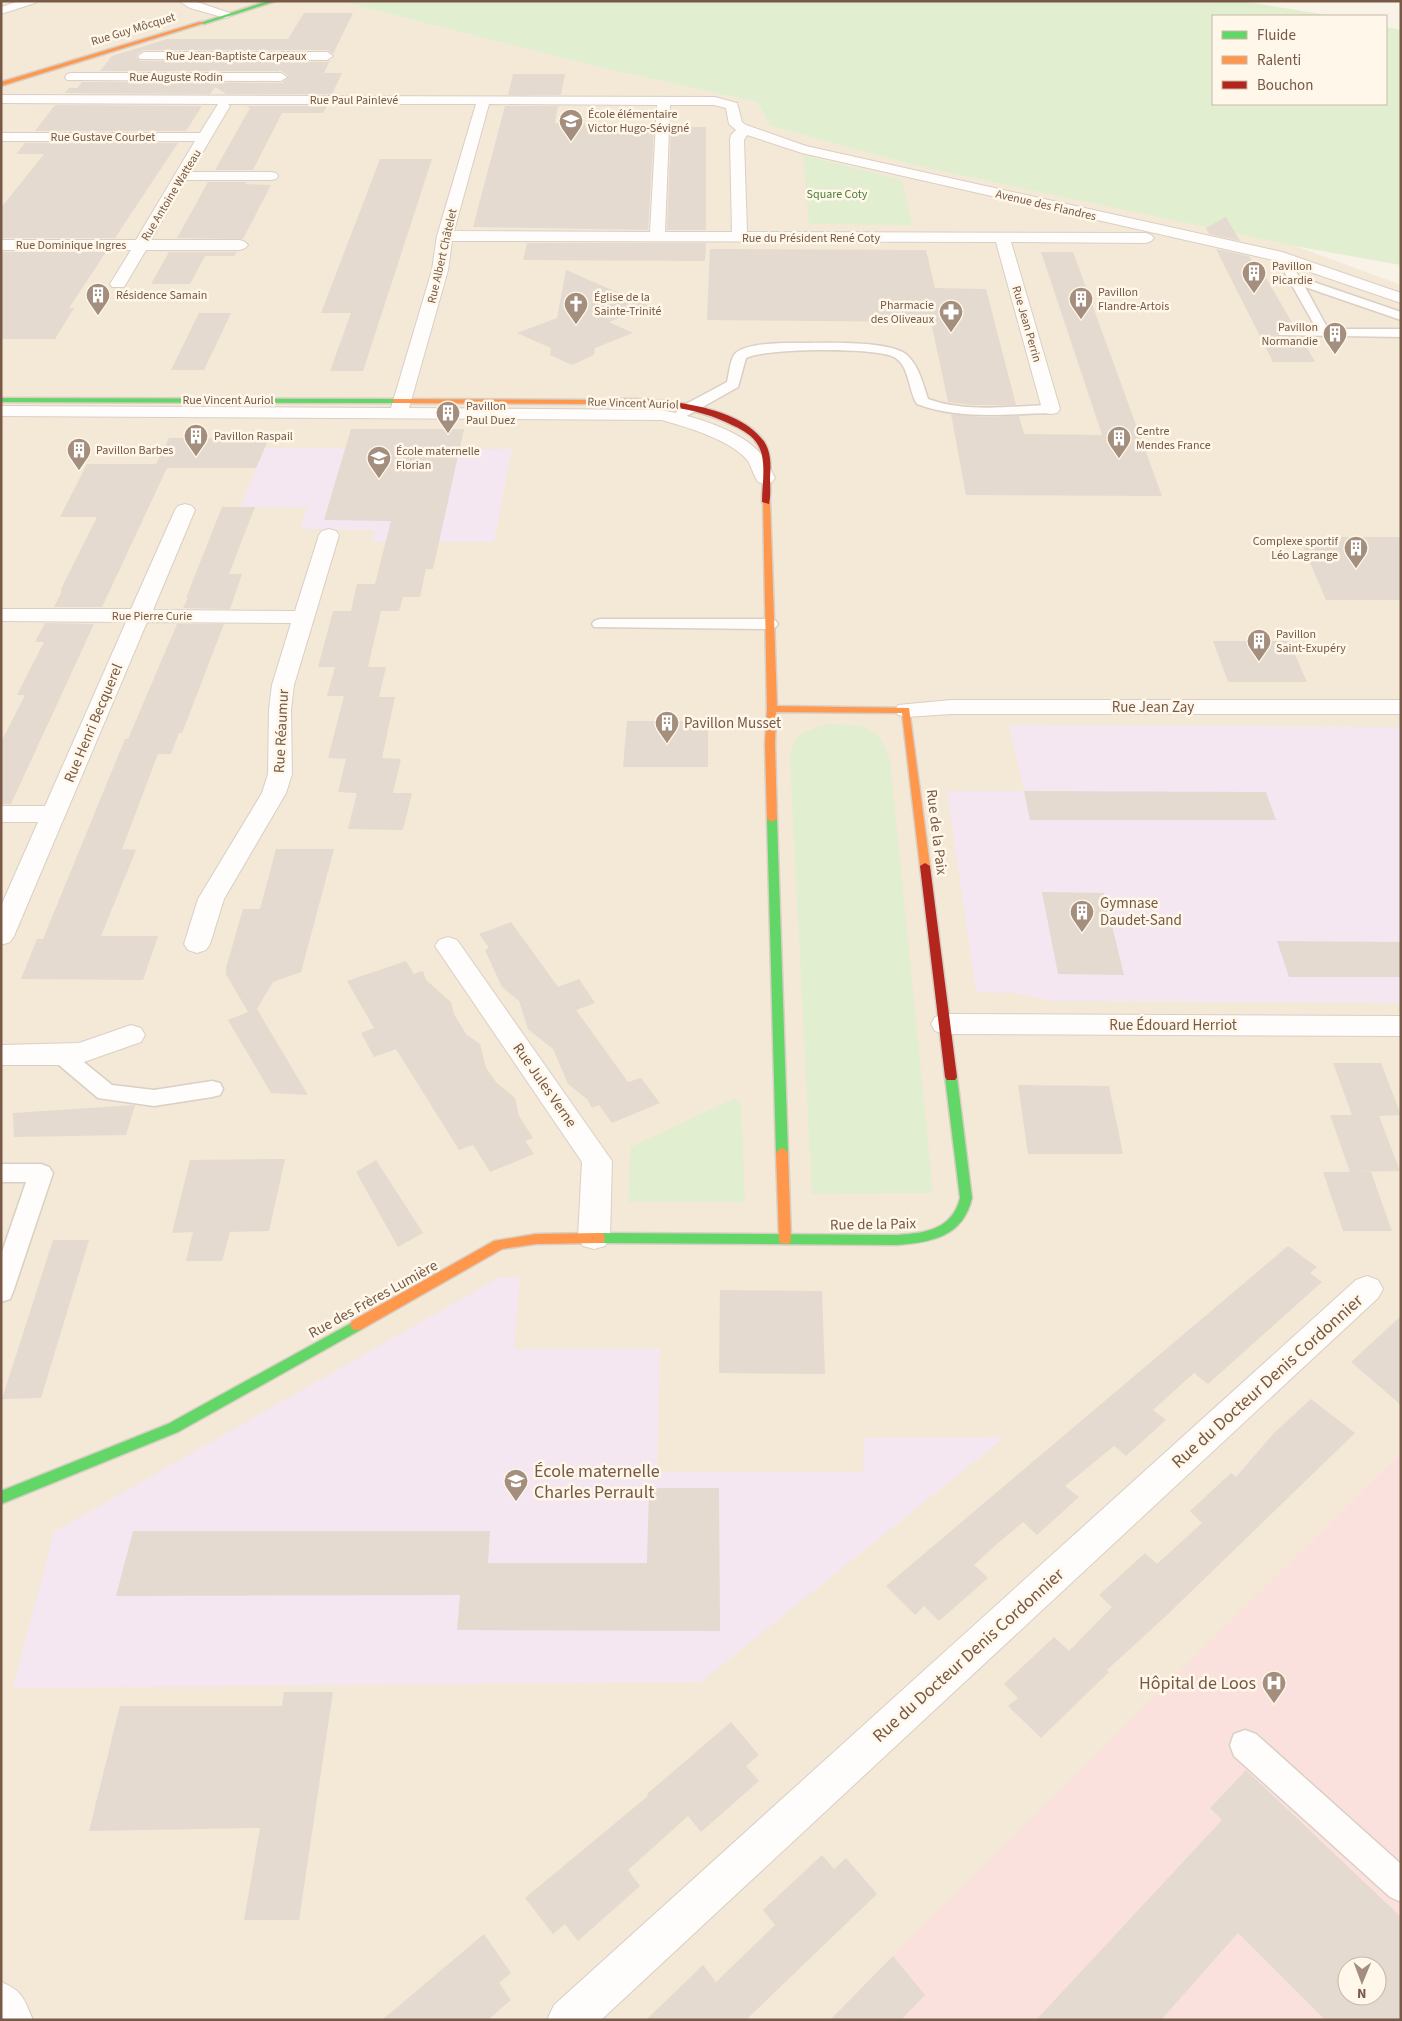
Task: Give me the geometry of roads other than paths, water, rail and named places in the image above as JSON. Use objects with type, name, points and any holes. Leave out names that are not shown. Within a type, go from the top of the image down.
[{"type":"street","points":[[4,9],[31,1]]},
{"type":"street","points":[[185,1],[201,9],[226,15]]},
{"type":"street","name":"Rue Guy Môcquet","points":[[1,84],[274,1]]},
{"type":"street","name":"Rue Jean-Baptiste Carpeaux","points":[[144,56],[327,56]]},
{"type":"street","points":[[268,100],[292,56]]},
{"type":"street","name":"Rue Auguste Rodin","points":[[71,77],[281,77]]},
{"type":"street","points":[[23,78],[25,92],[32,99],[23,111]]},
{"type":"street","name":"Rue Paul Painlevé","points":[[1,99],[706,101],[722,102],[732,106],[736,124],[745,130]]},
{"type":"street","name":"Rue Albert Châtelet","points":[[401,407],[440,270],[445,236],[484,100]]},
{"type":"street","points":[[657,237],[664,101]]},
{"type":"street","name":"Rue Antoine Watteau","points":[[118,284],[223,106]]},
{"type":"street","points":[[2,137],[13,124]]},
{"type":"street","points":[[740,238],[737,140],[738,135],[745,130]]},
{"type":"street","name":"Avenue des Flandres","points":[[745,130],[820,154],[1282,257],[1319,268],[1401,298]]},
{"type":"street","name":"Rue Gustave Courbet","points":[[2,137],[204,137]]},
{"type":"street","points":[[182,176],[270,176]]},
{"type":"street","name":"Rue du Président René Coty","points":[[445,236],[1139,239],[1178,235]]},
{"type":"street","name":"Rue Jean Perrin","points":[[1002,238],[1051,409]]},
{"type":"street","name":"Rue Dominique Ingres","points":[[1,245],[240,245]]},
{"type":"street","name":"Rue Vincent Auriol","points":[[1,400],[401,407],[651,414],[676,418],[718,434],[743,448],[755,458],[765,478]]},
{"type":"street","name":"Rue Vincent Auriol","points":[[1,411],[656,402],[691,407],[734,424],[757,438],[765,453],[765,478]]},
{"type":"street","points":[[765,478],[772,709],[770,744],[772,855],[786,1240]]},
{"type":"street","name":"Rue Henri Becquerel","points":[[1,936],[185,510]]},
{"type":"street","name":"Rue Réaumur","points":[[197,944],[211,899],[260,818],[277,784],[280,774],[280,709],[283,685],[329,535]]},
{"type":"street","name":"Rue Pierre Curie","points":[[1,615],[304,617]]},
{"type":"street","name":"Rue Jean Zay","points":[[906,710],[950,707],[1401,707]]},
{"type":"street","points":[[772,709],[906,710]]},
{"type":"street","name":"Rue de la Paix","points":[[786,1240],[914,1239],[929,1237],[942,1232],[960,1216],[964,1209],[966,1198],[946,1024],[906,710]]},
{"type":"street","points":[[1,814],[54,814]]},
{"type":"street","name":"Rue Jules Verne","points":[[448,946],[597,1161],[594,1237]]},
{"type":"street","name":"Rue Édouard Herriot","points":[[946,1024],[1401,1026]]},
{"type":"street","points":[[1,1055],[81,1053],[131,1036]]},
{"type":"street","name":"Rue des Frères Lumière","points":[[1,1498],[173,1428],[499,1245],[518,1240],[539,1238],[594,1237],[786,1240]]},
{"type":"street","name":"Rue du Docteur Denis Cordonnier","points":[[569,2020],[1368,1289]]},
{"type":"street","points":[[1,2004],[11,2020]]},
{"type":"lane","points":[[1282,257],[1324,332]]},
{"type":"lane","points":[[1294,278],[1401,316]]},
{"type":"lane","points":[[1284,332],[1401,333]]},
{"type":"lane","points":[[676,418],[691,407],[733,384],[740,356],[749,351],[767,348],[859,347],[885,350],[899,354],[907,362],[922,401],[932,406],[954,410],[1051,409]]},
{"type":"lane","points":[[600,624],[770,624]]},
{"type":"lane","points":[[60,1055],[106,1092],[154,1098],[212,1088]]},
{"type":"lane","points":[[1,1173],[41,1173],[1,1292]]},
{"type":"lane","points":[[1245,1745],[1401,1886]]},
{"type":"place","name":"École élémentaire Victor Hugo-Sévigné","points":[[571,142]]},
{"type":"place","name":"Pavillon Picardie","points":[[1254,294]]},
{"type":"place","name":"Résidence Samain","points":[[98,316]]},
{"type":"place","name":"Pavillon Flandre-Artois","points":[[1081,320]]},
{"type":"place","name":"Église de la Sainte-Trinité","points":[[576,325]]},
{"type":"place","name":"Pharmacie des Oliveaux","points":[[951,333]]},
{"type":"place","name":"Pavillon Normandie","points":[[1335,355]]},
{"type":"place","name":"Pavillon Paul Duez","points":[[448,434]]},
{"type":"place","name":"Pavillon Raspail","points":[[196,457]]},
{"type":"place","name":"Centre Mendes France","points":[[1119,459]]},
{"type":"place","name":"Pavillon Barbes","points":[[79,471]]},
{"type":"place","name":"École maternelle Florian","points":[[379,479]]},
{"type":"place","name":"Complexe sportif Léo Lagrange","points":[[1356,569]]},
{"type":"place","name":"Pavillon Saint-Exupéry","points":[[1259,662]]},
{"type":"place","name":"Pavillon Musset","points":[[667,744]]},
{"type":"place","name":"Gymnase Daudet-Sand","points":[[1082,933]]},
{"type":"place","name":"École maternelle Charles Perrault","points":[[516,1502]]},
{"type":"place","name":"Hôpital de Loos","points":[[1274,1704]]},
{"type":"park label","name":"Square Coty","points":[[837,194]]}]
